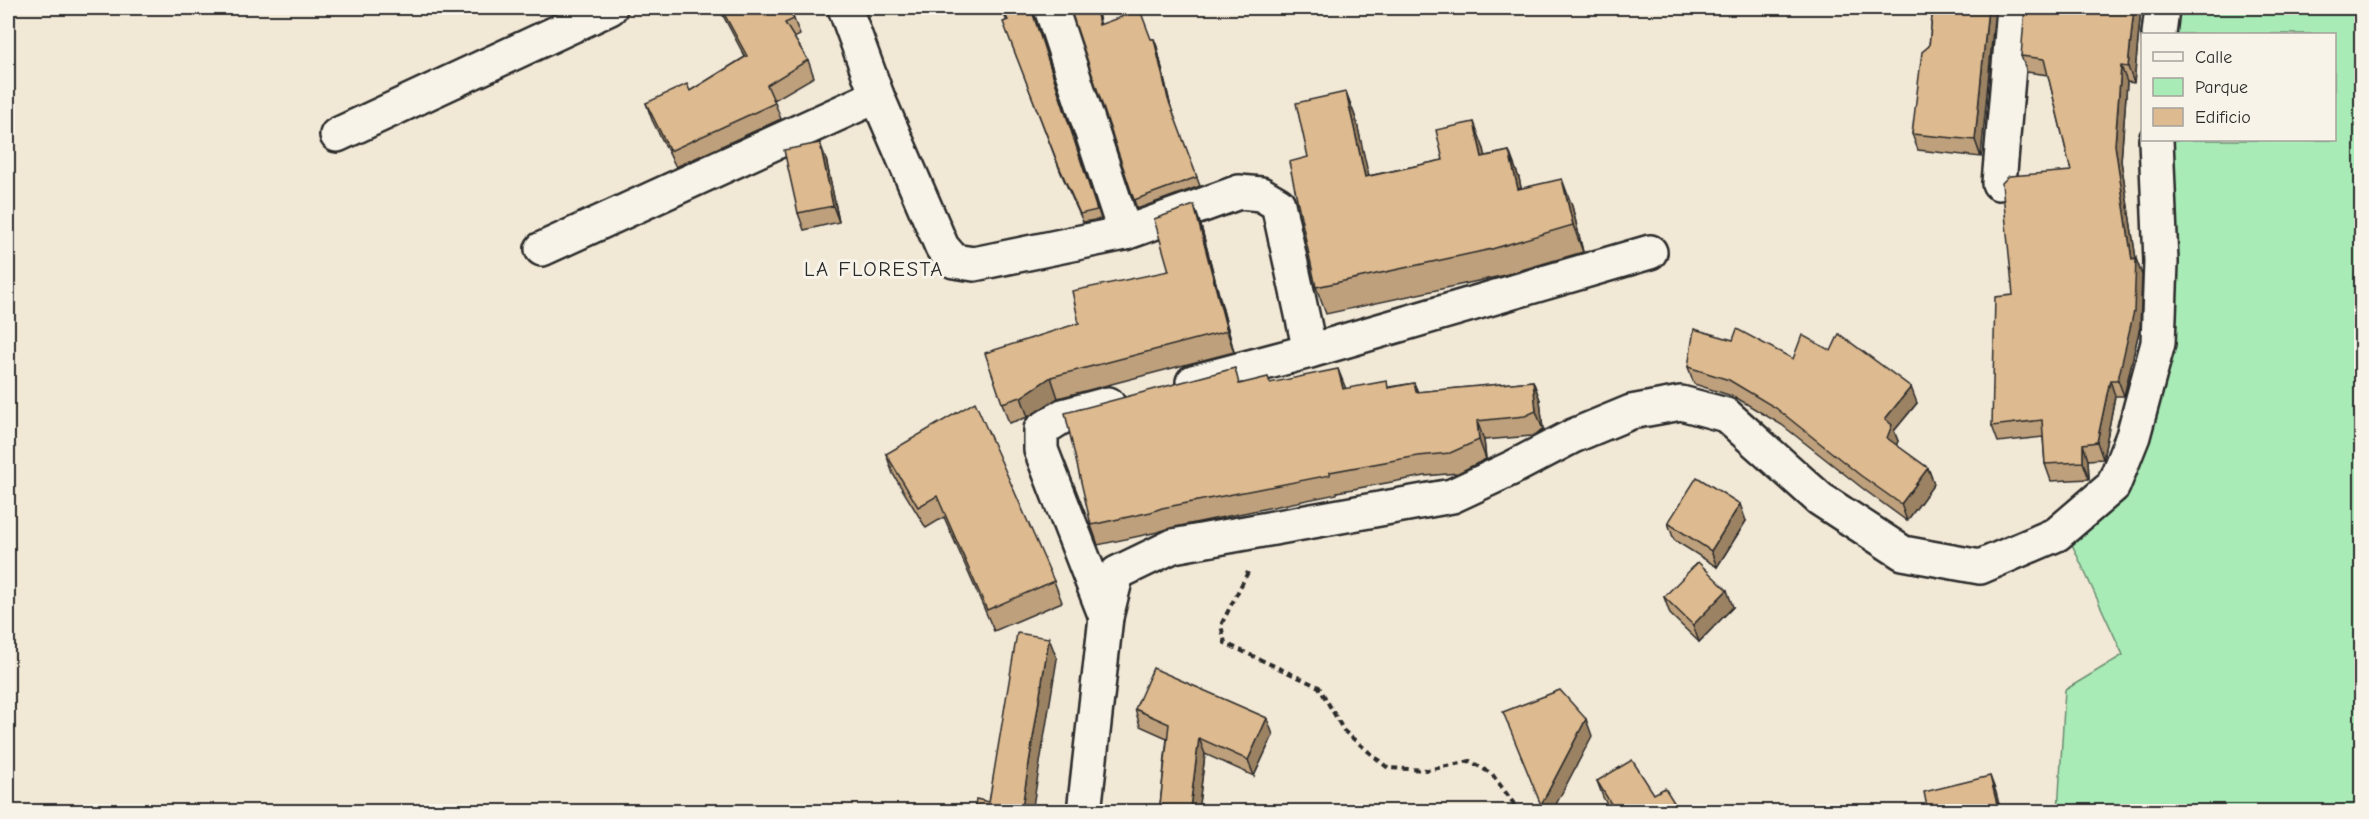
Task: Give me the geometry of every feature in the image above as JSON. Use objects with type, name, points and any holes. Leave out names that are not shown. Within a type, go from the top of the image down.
[{"type":"street","points":[[337,135],[610,8]]},
{"type":"street","points":[[845,8],[877,96],[942,247],[954,261],[974,264],[1125,233],[1239,192],[1261,194],[1278,204],[1310,351]]},
{"type":"street","points":[[1051,8],[1125,233]]},
{"type":"street","points":[[1999,183],[2014,8]]},
{"type":"street","points":[[2158,33],[2162,8]]},
{"type":"street","points":[[542,249],[877,96]]},
{"type":"street","points":[[1084,812],[1106,616],[1117,573],[1173,546],[1452,496],[1573,436],[1631,411],[1680,403],[1726,415],[1820,499],[1903,553],[1980,567],[2057,534],[2113,486],[2133,436],[2158,343],[2161,262],[2156,141]]},
{"type":"street","points":[[1106,616],[1041,450],[1041,430],[1063,416],[1310,351],[1650,252]]},
{"type":"path","points":[[1259,531],[1253,562],[1221,625],[1225,642],[1319,687],[1344,731],[1388,768],[1428,770],[1470,761],[1492,774],[1520,812]]},
{"type":"green space","points":[[2178,8],[2361,8],[2361,811],[2058,812],[2065,690],[2123,655],[2070,540],[2123,489],[2171,141],[2336,141],[2336,33],[2174,33]]},
{"type":"building","points":[[721,8],[787,8],[794,19],[785,23],[808,60],[767,85],[775,103],[670,151],[646,103],[687,84],[690,91],[747,56]]},
{"type":"building","points":[[1002,8],[1031,8],[1097,210],[1080,214],[1058,164],[1003,22],[1008,20]]},
{"type":"building","points":[[1070,8],[1096,8],[1099,25],[1140,10],[1151,39],[1154,39],[1168,99],[1197,177],[1134,200]]},
{"type":"building","points":[[1933,8],[1988,8],[1975,140],[1912,134],[1922,52],[1929,46]]},
{"type":"building","points":[[2025,8],[2134,8],[2128,67],[2121,66],[2115,145],[2132,260],[2136,259],[2134,311],[2118,380],[2110,380],[2097,442],[2083,444],[2083,462],[2045,464],[2042,420],[1992,426],[1995,297],[2013,295],[2002,183],[2009,176],[2071,171],[2044,59],[2021,56]]},
{"type":"building","points":[[1346,92],[1365,177],[1443,160],[1436,130],[1474,122],[1482,157],[1509,151],[1518,189],[1562,179],[1573,225],[1492,249],[1316,287],[1289,162],[1308,157],[1296,103]]},
{"type":"building","points":[[820,143],[833,206],[798,213],[784,150]]},
{"type":"building","points":[[1194,205],[1227,331],[1051,377],[1021,397],[1002,403],[985,353],[1079,323],[1072,291],[1169,271],[1154,219]]},
{"type":"building","points":[[1694,329],[1733,340],[1737,329],[1793,359],[1802,335],[1831,351],[1839,334],[1911,387],[1885,419],[1892,425],[1887,438],[1928,468],[1901,504],[1860,475],[1776,408],[1729,380],[1688,367]]},
{"type":"building","points":[[1235,368],[1239,384],[1268,377],[1270,383],[1338,369],[1343,389],[1387,381],[1388,388],[1414,383],[1416,392],[1533,381],[1536,411],[1525,416],[1477,421],[1479,440],[1450,453],[1418,456],[1330,472],[1330,475],[1162,508],[1091,525],[1065,413]]},
{"type":"building","points":[[975,402],[1054,581],[987,610],[937,496],[918,507],[886,454]]},
{"type":"building","points":[[1697,477],[1740,504],[1711,551],[1668,523]]},
{"type":"building","points":[[1698,562],[1727,590],[1693,625],[1664,597]]},
{"type":"building","points":[[1017,633],[1049,638],[1022,807],[1034,809],[1033,812],[974,812],[976,799],[989,802]]},
{"type":"building","points":[[1153,668],[1267,718],[1248,760],[1199,738],[1190,808],[1160,805],[1169,724],[1135,709]]},
{"type":"building","points":[[1560,690],[1586,719],[1541,805],[1503,712]]},
{"type":"building","points":[[1632,760],[1654,794],[1665,788],[1680,812],[1616,812],[1597,781]]},
{"type":"building","points":[[1990,776],[1999,812],[1928,812],[1924,792]]},
{"type":"district","name":"LA FLORESTA","points":[[874,269]]}]
